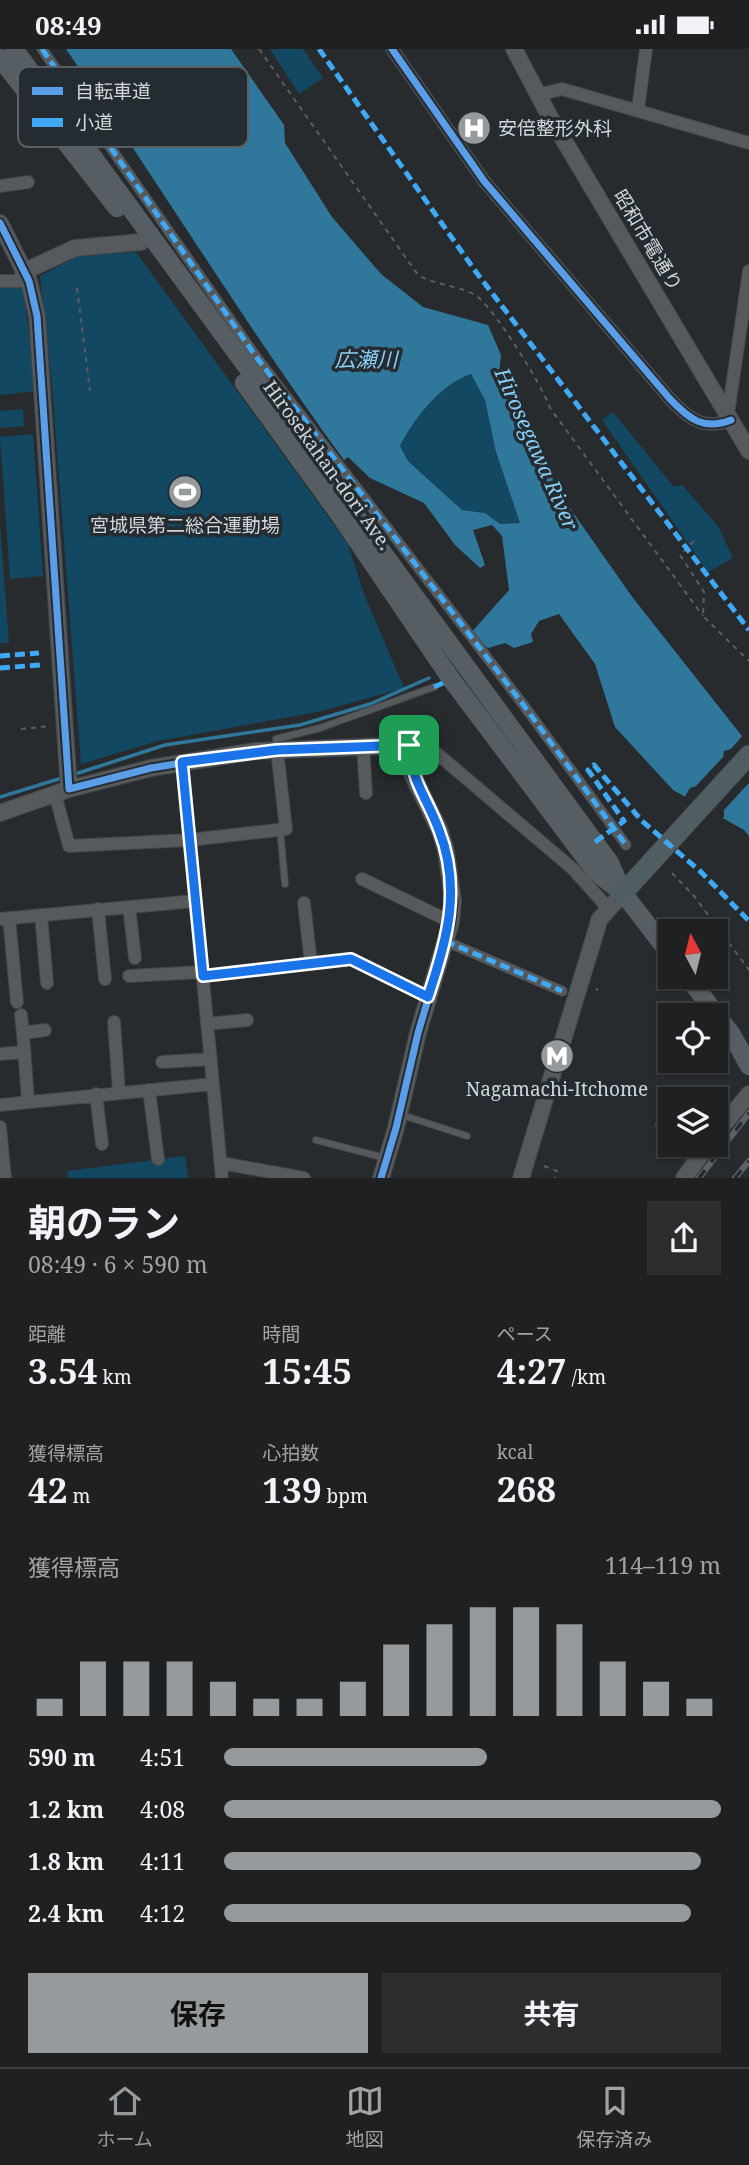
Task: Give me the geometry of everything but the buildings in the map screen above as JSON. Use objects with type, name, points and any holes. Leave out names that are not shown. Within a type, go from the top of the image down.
[{"type":"main road","name":"Hirosekahan-dori Ave.","points":[[14,49],[27,67]]},
{"type":"main road","name":"Hirosekahan-dori Ave.","points":[[0,58],[18,81]]},
{"type":"main road","name":"Hirosekahan-dori Ave.","points":[[68,147],[141,242],[339,515],[451,679],[596,872],[623,893]]},
{"type":"main road","name":"Hirosekahan-dori Ave.","points":[[86,147],[610,863],[623,893],[658,938]]},
{"type":"main road","points":[[623,893],[749,755]]},
{"type":"main road","points":[[697,989],[732,1035],[749,1066]]},
{"type":"street","points":[[42,49],[55,67]]},
{"type":"street","points":[[392,49],[484,181],[670,399],[684,414],[705,425],[717,426],[729,417],[749,271]]},
{"type":"street","name":"昭和市電通り","points":[[514,49],[537,95],[747,444]]},
{"type":"street","points":[[638,109],[646,49]]},
{"type":"street","points":[[537,95],[562,89],[749,143]]},
{"type":"street","points":[[110,147],[257,358],[530,713],[625,845]]},
{"type":"street","points":[[0,186],[28,181]]},
{"type":"street","points":[[0,223],[26,277],[41,355],[69,767],[64,789],[69,846],[190,840],[286,829],[276,744]]},
{"type":"street","points":[[0,281],[26,277],[75,248],[141,242]]},
{"type":"street","points":[[0,813],[64,789],[276,744],[424,746],[434,751],[573,869],[609,909]]},
{"type":"street","points":[[381,1178],[400,1114],[428,997],[451,922],[452,880],[446,851],[436,821],[412,774],[409,745]]},
{"type":"street","points":[[363,747],[366,793]]},
{"type":"street","points":[[182,762],[222,1178]]},
{"type":"street","points":[[545,845],[564,827]]},
{"type":"street","points":[[362,879],[451,922]]},
{"type":"street","points":[[521,1178],[597,928],[623,893]]},
{"type":"street","points":[[17,1002],[5,918],[195,901]]},
{"type":"street","points":[[304,903],[311,963]]},
{"type":"street","points":[[129,907],[135,958]]},
{"type":"street","points":[[98,909],[105,979]]},
{"type":"street","points":[[41,915],[47,983]]},
{"type":"street","points":[[446,941],[562,991]]},
{"type":"street","points":[[129,977],[202,974],[351,959],[428,997]]},
{"type":"street","points":[[21,1015],[29,1101]]},
{"type":"street","points":[[207,1024],[247,1020]]},
{"type":"street","points":[[114,1022],[119,1093]]},
{"type":"street","points":[[23,1033],[46,1030]]},
{"type":"street","points":[[0,1054],[24,1052]]},
{"type":"street","points":[[162,1062],[211,1059]]},
{"type":"street","points":[[0,1105],[213,1084]]},
{"type":"street","points":[[149,1090],[158,1159]]},
{"type":"street","points":[[96,1094],[102,1145]]},
{"type":"street","points":[[728,1119],[749,1094]]},
{"type":"street","points":[[0,1127],[5,1178]]},
{"type":"street","points":[[684,1178],[699,1157]]},
{"type":"street","points":[[221,1163],[304,1178]]},
{"type":"lane","points":[[276,744],[434,687]]},
{"type":"lane","points":[[280,829],[285,884]]},
{"type":"lane","points":[[400,1114],[467,1136]]},
{"type":"lane","points":[[316,1140],[387,1159]]},
{"type":"path","points":[[259,49],[418,275],[478,298],[543,390],[550,408],[703,616],[749,661]]},
{"type":"path","points":[[77,288],[90,391]]},
{"type":"path","points":[[694,541],[680,555],[704,592],[703,616]]},
{"type":"path","points":[[21,729],[40,727]]},
{"type":"path","points":[[672,873],[694,896],[749,970]]},
{"type":"path","points":[[544,1166],[557,1171],[555,1178]]},
{"type":"shaded area","points":[[270,49],[303,49],[323,78],[299,94]]},
{"type":"shaded area","name":"宮城県第二総合運動場","points":[[136,252],[348,544],[364,594],[404,688],[322,711],[158,741],[81,764],[52,385],[40,276],[78,256]]},
{"type":"shaded area","points":[[0,284],[23,287],[36,391],[0,395]]},
{"type":"shaded area","points":[[471,374],[485,400],[496,452],[520,523],[500,524],[485,513],[462,510],[408,461],[400,446],[430,403],[449,386]]},
{"type":"shaded area","points":[[23,409],[24,426],[0,428],[0,411]]},
{"type":"shaded area","points":[[613,412],[674,487],[682,485],[718,526],[733,558],[708,572],[602,420]]},
{"type":"shaded area","points":[[33,434],[43,576],[10,579],[0,437]]},
{"type":"shaded area","points":[[0,524],[9,643],[0,643]]},
{"type":"shaded area","points":[[185,1156],[188,1178],[68,1178],[67,1171]]},
{"type":"water","points":[[66,49],[231,49],[244,67],[78,67]]},
{"type":"water","name":"広瀬川","points":[[248,73],[284,125],[285,143],[332,217],[381,274],[423,307],[488,325],[501,355],[499,375],[517,425],[546,465],[560,494],[633,598],[749,745],[749,836],[744,830],[673,790],[615,727],[595,664],[559,614],[539,621],[531,634],[533,642],[514,648],[505,643],[488,648],[469,635],[509,590],[502,536],[492,525],[473,530],[485,565],[480,568],[455,545],[424,503],[370,478],[348,457],[344,460],[272,358],[132,147],[248,147]],"holes":[[[471,374],[485,400],[496,452],[520,523],[500,524],[485,513],[462,510],[408,461],[400,446],[430,403],[449,386]]]},
{"type":"pier","points":[[744,734],[749,740],[749,783],[724,810],[724,817],[719,820],[683,800],[690,788],[696,786],[723,757],[724,751],[731,749]]},
{"type":"waterway","points":[[72,775],[165,745],[300,725],[370,704],[429,678]]},
{"type":"waterway","points":[[0,797],[65,777]]},
{"type":"railway","points":[[699,1178],[749,1113]]},
{"type":"railway","points":[[735,1178],[749,1161]]},
{"type":"marked path","points":[[42,49],[55,67]]},
{"type":"marked path","points":[[319,49],[476,272],[749,630]]},
{"type":"marked path","points":[[110,147],[257,358],[522,703],[626,845]]},
{"type":"marked path","points":[[0,656],[39,653]]},
{"type":"marked path","points":[[0,668],[40,665]]},
{"type":"marked path","points":[[434,687],[443,683]]},
{"type":"marked path","points":[[595,842],[624,821],[588,770],[594,765],[642,821],[701,872],[749,921]]},
{"type":"marked path","points":[[445,941],[562,991]]},
{"type":"cycle path","points":[[392,49],[484,181],[670,399],[698,421],[713,424],[731,420]]},
{"type":"cycle path","points":[[0,223],[29,281],[37,316],[69,789],[151,768],[256,751],[409,745],[412,774],[440,831],[446,851],[453,901],[451,922],[418,1033],[396,1128],[381,1178]]},
{"type":"place","name":"安倍整形外科","points":[[474,128]]},
{"type":"place","name":"宮城県第二総合運動場","points":[[185,492]]},
{"type":"place","name":"Nagamachi-Itchome","points":[[557,1056]]},
{"type":"route","points":[[409,745],[412,774],[440,831],[452,880],[451,922],[428,997],[351,959],[203,976],[182,762],[256,751],[409,745]]},
{"type":"water label","name":"Hirosegawa River","points":[[536,449]]}]
